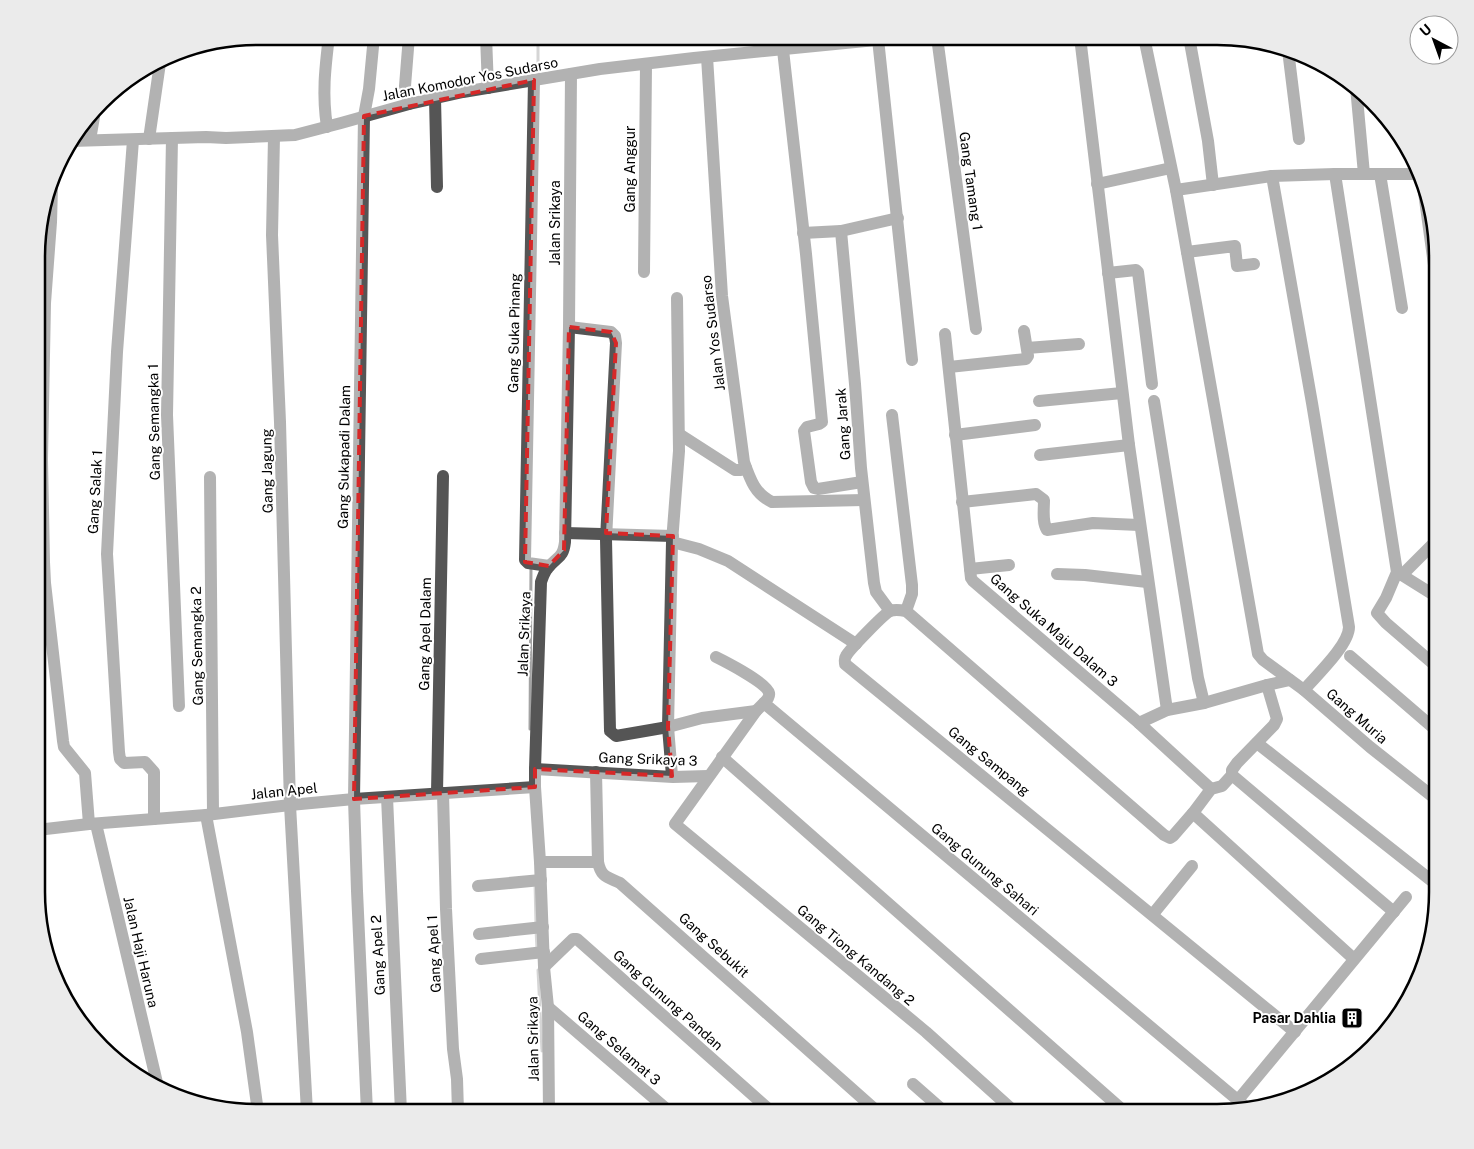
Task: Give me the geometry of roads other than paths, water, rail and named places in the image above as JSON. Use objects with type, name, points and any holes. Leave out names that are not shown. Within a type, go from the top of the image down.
[{"type":"street","points":[[327,127],[323,94],[328,45]]},
{"type":"street","name":"Gang Sukapadi Dalam","points":[[367,1104],[354,799],[364,116],[369,89],[373,45]]},
{"type":"street","points":[[408,45],[405,86],[409,104]]},
{"type":"street","points":[[486,45],[488,88]]},
{"type":"street","name":"Jalan Komodor Yos Sudarso","points":[[80,141],[295,135],[435,98],[534,80],[600,69],[826,45]]},
{"type":"street","points":[[879,45],[912,360]]},
{"type":"street","name":"Gang Tamang 1","points":[[938,45],[976,329]]},
{"type":"street","points":[[1081,45],[1139,525],[1167,710]]},
{"type":"street","points":[[1146,45],[1188,252],[1235,246],[1237,266],[1254,264]]},
{"type":"street","points":[[1190,45],[1208,141],[1213,184]]},
{"type":"street","points":[[783,50],[804,233],[822,422],[807,427],[804,431],[810,482],[814,488],[818,489],[862,482]]},
{"type":"street","name":"Jalan Yos Sudarso","points":[[707,57],[722,296],[746,468],[754,487],[764,498],[772,502],[864,500]]},
{"type":"street","points":[[1289,58],[1299,139]]},
{"type":"street","name":"Gang Anggur","points":[[644,272],[646,65]]},
{"type":"street","points":[[149,139],[159,69]]},
{"type":"street","name":"Jalan Srikaya","points":[[549,1104],[548,1007],[544,967],[535,788],[541,582],[544,572],[538,565],[560,557],[564,550],[569,327],[571,74]]},
{"type":"street","name":"Gang Suka Pinang","points":[[534,80],[525,560],[538,565]]},
{"type":"street","points":[[435,98],[436,187]]},
{"type":"street","points":[[1357,98],[1364,174]]},
{"type":"street","points":[[90,140],[93,123]]},
{"type":"street","name":"Gang Jagung","points":[[274,137],[272,235],[280,422],[290,805],[307,1104]]},
{"type":"street","name":"Gang Semangka 1","points":[[172,138],[167,415],[178,706]]},
{"type":"street","name":"Gang Salak 1","points":[[133,140],[117,352],[107,554],[118,752],[120,759],[124,762],[145,762],[154,772],[154,819]]},
{"type":"street","points":[[1097,184],[1171,168]]},
{"type":"street","points":[[1335,174],[1399,573],[1429,591]]},
{"type":"street","points":[[1380,174],[1402,308]]},
{"type":"street","points":[[1176,190],[1272,176],[1412,174]]},
{"type":"street","points":[[1272,176],[1312,403],[1349,631],[1340,648],[1304,690]]},
{"type":"street","name":"Jalan Haji Haruna","points":[[45,291],[52,204]]},
{"type":"street","points":[[804,233],[841,230],[898,218]]},
{"type":"street","name":"Gang Jarak","points":[[841,230],[864,500],[876,592],[890,611]]},
{"type":"street","name":"Gang Muria","points":[[1188,252],[1258,654],[1429,794]]},
{"type":"street","points":[[1108,273],[1136,270],[1138,272],[1152,384]]},
{"type":"street","points":[[672,776],[668,727],[673,539],[679,451],[677,298]]},
{"type":"street","points":[[569,327],[611,332],[615,336],[616,343],[606,534],[610,731],[616,736],[760,707],[769,695],[766,688],[742,670],[716,656]]},
{"type":"street","points":[[949,367],[1024,359],[1028,357],[1024,331]]},
{"type":"street","name":"Gang Suka Maju Dalam 3","points":[[945,334],[971,578],[1139,723],[1211,789]]},
{"type":"street","points":[[1027,348],[1079,344]]},
{"type":"street","points":[[1040,401],[1122,393]]},
{"type":"street","points":[[1154,401],[1198,678],[1204,703]]},
{"type":"street","points":[[892,415],[912,586],[912,594],[906,611]]},
{"type":"street","points":[[955,435],[1035,425]]},
{"type":"street","points":[[679,434],[735,470],[746,468]]},
{"type":"street","points":[[1040,455],[1129,445]]},
{"type":"street","name":"Gang Apel Dalam","points":[[440,793],[443,476]]},
{"type":"street","name":"Gang Semangka 2","points":[[210,477],[210,814],[247,1032],[257,1104]]},
{"type":"street","points":[[962,502],[1036,494],[1044,500],[1044,519],[1047,530],[1093,523],[1139,525]]},
{"type":"street","points":[[565,533],[673,539],[728,562],[856,644],[890,611],[899,609],[906,611],[1170,838],[1193,813],[1211,789],[1222,786],[1232,775],[1234,767],[1277,722],[1267,685]]},
{"type":"street","points":[[1429,547],[1399,573],[1377,612],[1386,623],[1429,660]]},
{"type":"street","points":[[970,569],[1009,565]]},
{"type":"street","points":[[1058,574],[1147,582]]},
{"type":"street","name":"Jalan Haji Haruna","points":[[45,619],[62,741],[64,747],[85,773],[92,824],[156,1078]]},
{"type":"street","name":"Gang Sampang","points":[[856,644],[845,657],[845,664],[1295,1032]]},
{"type":"street","points":[[1350,656],[1429,724]]},
{"type":"street","points":[[1139,723],[1167,710],[1204,703],[1290,680]]},
{"type":"street","name":"Gang Srikaya 3","points":[[535,769],[708,776],[760,707]]},
{"type":"street","name":"Gang Gunung Sahari","points":[[760,707],[1240,1103]]},
{"type":"street","points":[[1258,743],[1429,879]]},
{"type":"street","points":[[722,757],[1116,1104]]},
{"type":"street","points":[[540,862],[598,862],[596,772]]},
{"type":"street","points":[[1232,775],[1394,912]]},
{"type":"street","name":"Gang Tiong Kandang 2","points":[[708,776],[675,824],[926,1032],[1006,1104]]},
{"type":"street","name":"Jalan Apel","points":[[45,829],[354,799],[535,788]]},
{"type":"street","name":"Gang Apel 1","points":[[440,793],[453,1050],[458,1104]]},
{"type":"street","name":"Gang Apel 2","points":[[387,797],[401,1104]]},
{"type":"street","points":[[1193,813],[1354,959]]},
{"type":"street","name":"Gang Sebukit","points":[[598,862],[600,870],[607,878],[620,882],[869,1104]]},
{"type":"street","points":[[1153,914],[1192,866]]},
{"type":"street","points":[[478,886],[541,880]]},
{"type":"street","points":[[1243,1102],[1295,1032],[1406,897]]},
{"type":"street","points":[[479,934],[543,927]]},
{"type":"street","name":"Gang Gunung Pandan","points":[[544,967],[573,939],[577,939],[764,1104]]},
{"type":"street","points":[[481,959],[544,952]]},
{"type":"street","name":"Gang Selamat 3","points":[[548,1007],[661,1104]]},
{"type":"street","points":[[912,1084],[935,1104]]},
{"type":"waterway","points":[[538,45],[538,77]]},
{"type":"waterway","points":[[530,729],[531,566]]},
{"type":"waterway","points":[[535,883],[536,924]]},
{"type":"waterway","points":[[536,930],[537,949]]},
{"type":"waterway","points":[[538,970],[542,1051]]},
{"type":"place","name":"Pasar Dahlia","points":[[1352,1018]]}]
